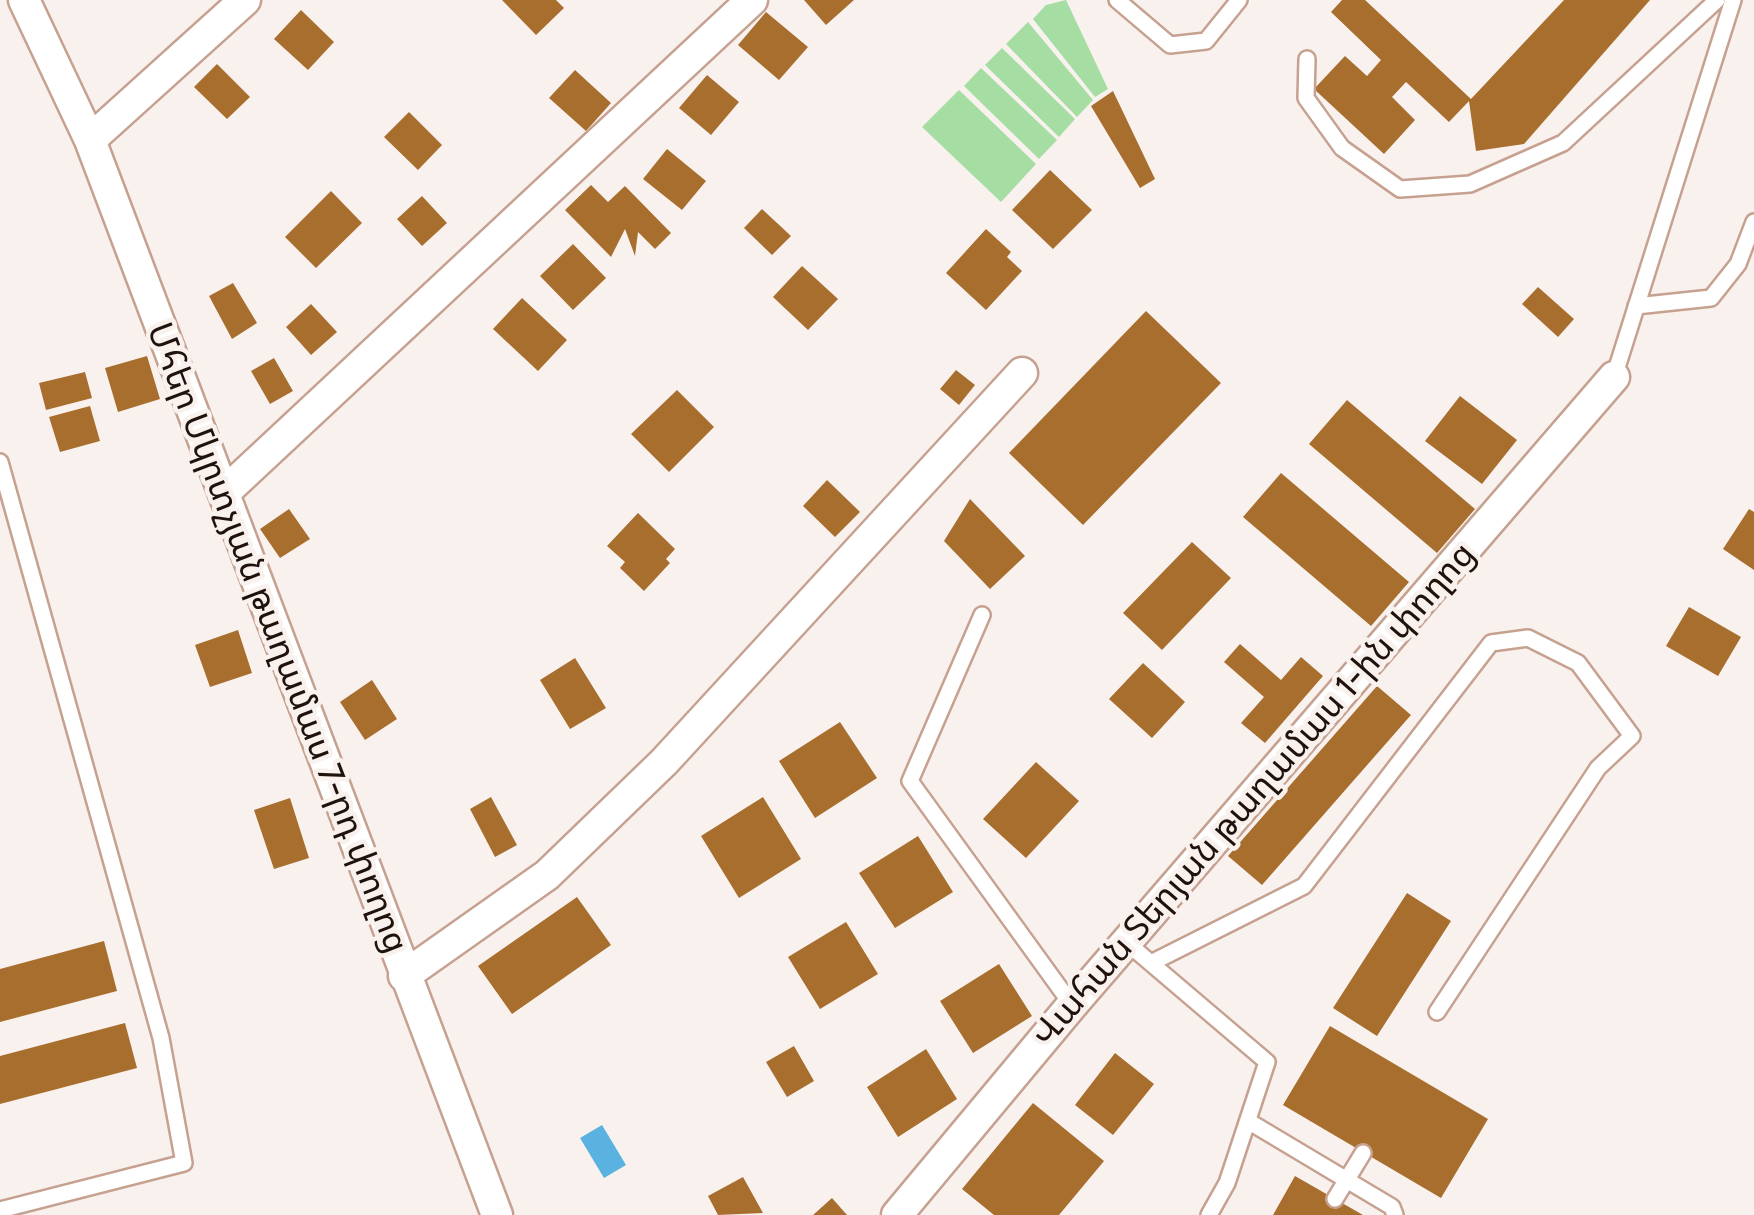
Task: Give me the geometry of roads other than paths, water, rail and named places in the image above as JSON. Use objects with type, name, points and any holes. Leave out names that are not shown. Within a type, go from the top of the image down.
[{"type":"street","name":"Մհեր Մկրտչյան թաղամաս 7-րդ փողոց","points":[[24,0],[90,140],[404,976],[547,875],[664,762],[1022,373]]},
{"type":"street","points":[[90,140],[246,0]]},
{"type":"street","points":[[225,492],[752,0]]},
{"type":"street","name":"Վահան Տերյան թաղամաս 1-ին փողոց","points":[[897,1215],[1072,1005],[1614,376]]},
{"type":"street","points":[[404,976],[498,1215]]},
{"type":"lane","points":[[1117,0],[1170,45],[1206,41],[1240,0]]},
{"type":"lane","points":[[1307,60],[1306,98],[1342,148],[1400,190],[1470,184],[1563,142],[1717,0]]},
{"type":"lane","points":[[1614,376],[1733,0]]},
{"type":"lane","points":[[1636,306],[1711,298],[1738,264],[1754,222]]},
{"type":"lane","points":[[0,462],[161,1038],[184,1163],[0,1210]]},
{"type":"lane","points":[[982,614],[910,781],[1072,1005]]},
{"type":"lane","points":[[1151,964],[1304,886],[1491,643],[1528,638],[1578,663],[1632,736],[1598,768],[1438,1012]]},
{"type":"lane","points":[[1126,942],[1266,1062],[1227,1183],[1209,1215]]},
{"type":"lane","points":[[1248,1121],[1392,1207],[1395,1215]]},
{"type":"lane","points":[[1335,1199],[1364,1152]]},
{"type":"water","points":[[602,1125],[626,1165],[604,1178],[580,1138]]}]
